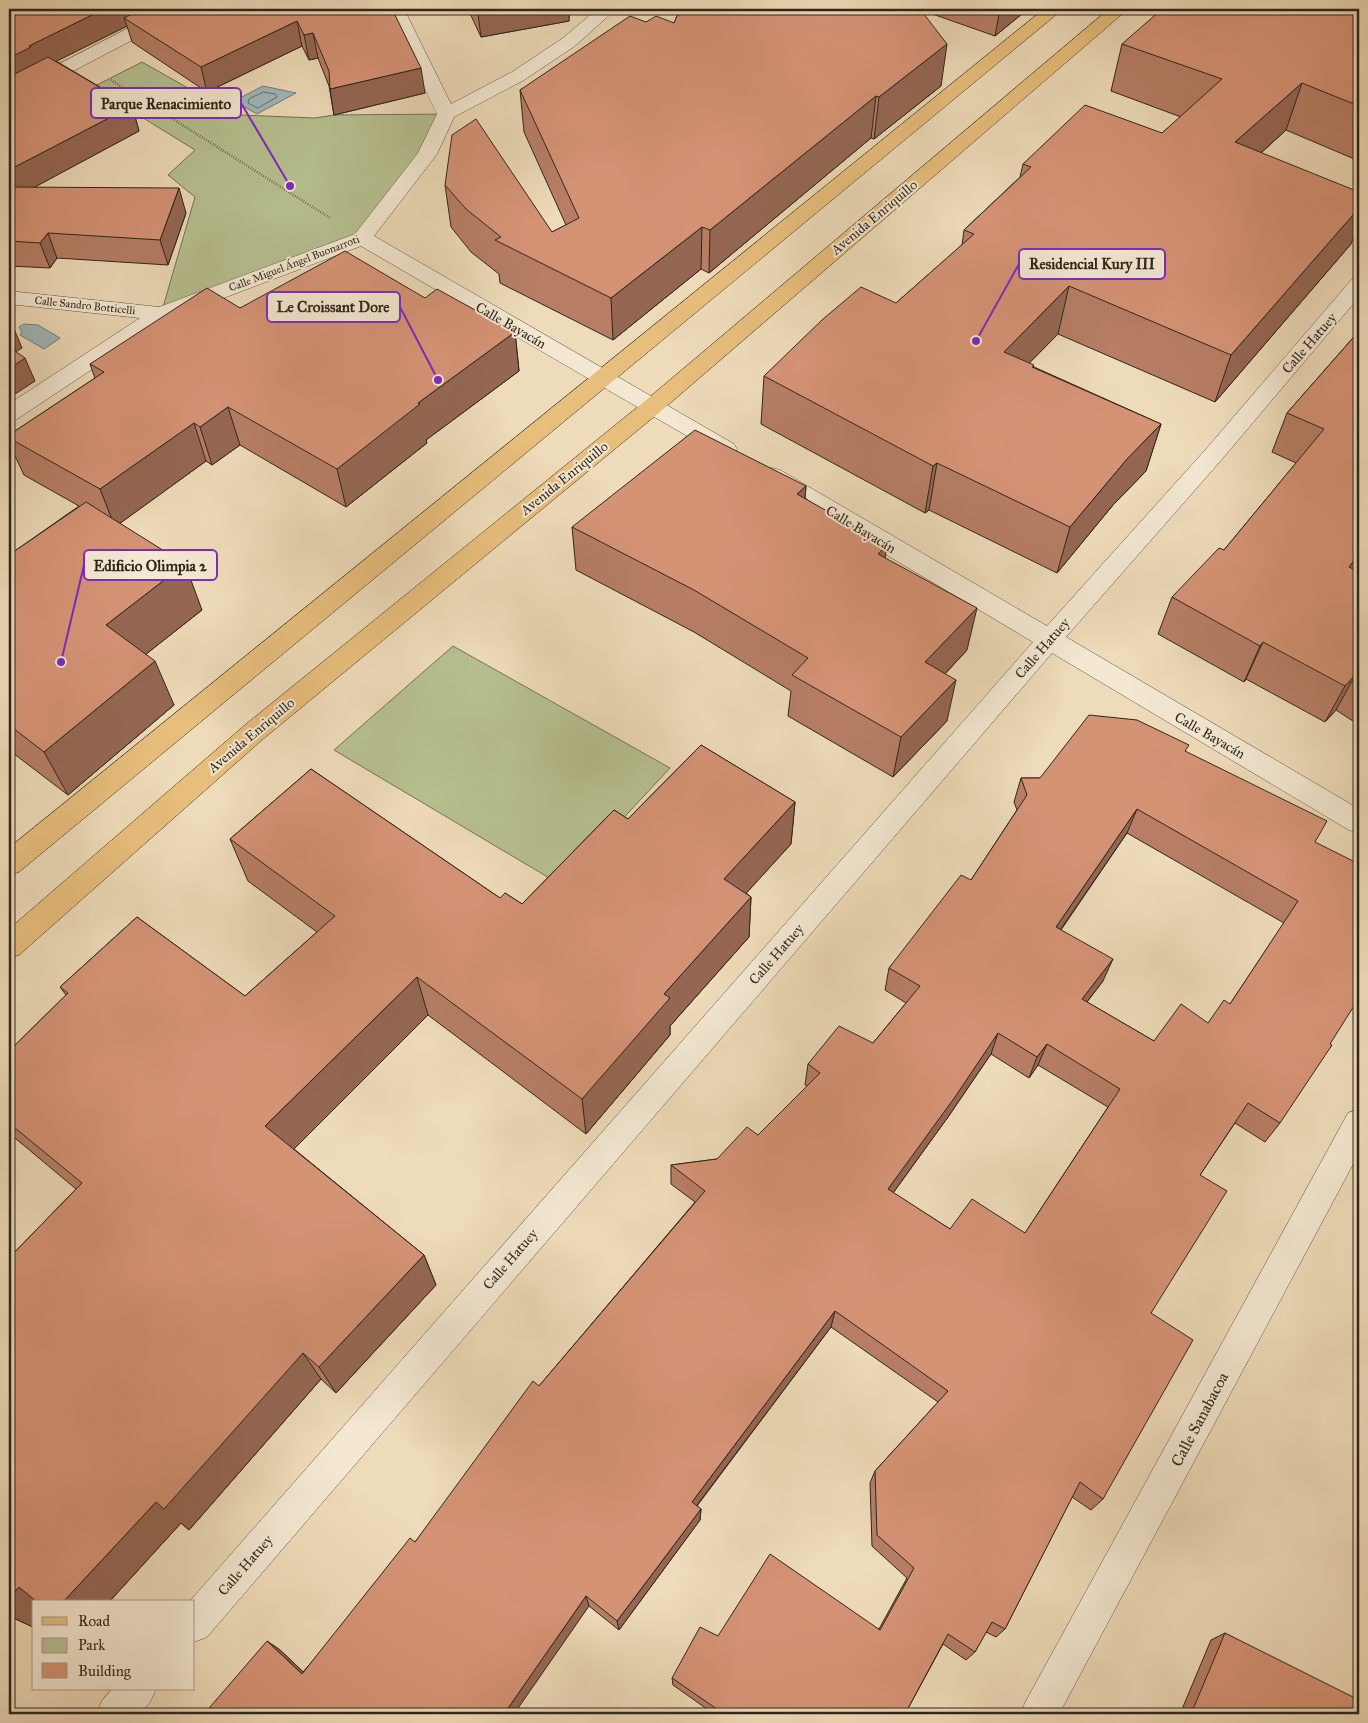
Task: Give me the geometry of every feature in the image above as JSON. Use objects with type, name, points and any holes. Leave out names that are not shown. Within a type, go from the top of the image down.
[{"type":"main road","points":[[9,864],[1054,9]]},
{"type":"main road","name":"Avenida Enriquillo","points":[[9,946],[254,732],[652,406],[1119,9]]},
{"type":"street","points":[[9,97],[178,9]]},
{"type":"street","points":[[395,9],[446,114],[518,76],[568,42],[607,9]]},
{"type":"street","name":"Calle Miguel Ángel Buonarroti","points":[[9,414],[161,314],[362,238],[427,154],[446,114]]},
{"type":"street","name":"Calle Bayacán","points":[[362,238],[750,463],[1359,822]]},
{"type":"street","name":"Calle Hatuey","points":[[195,1623],[1049,640],[1215,453],[1359,284]]},
{"type":"street","name":"Calle Sandro Botticelli","points":[[9,297],[161,314]]},
{"type":"street","name":"Calle Sanabacoa","points":[[1038,1714],[1359,1123]]},
{"type":"street","points":[[115,1714],[136,1690]]},
{"type":"path","points":[[79,60],[362,238]]},
{"type":"green space","points":[[142,62],[218,105],[240,115],[315,118],[334,115],[446,114],[362,238],[161,314],[195,197],[168,175],[195,150],[93,87]]},
{"type":"green space","points":[[453,646],[670,768],[561,885],[334,750]]},
{"type":"water","points":[[263,86],[296,93],[257,114],[234,101]]},
{"type":"water","points":[[24,324],[38,325],[60,338],[44,349],[20,335],[22,332],[19,327]]},
{"type":"building","points":[[9,9],[104,9],[9,58]]},
{"type":"building","points":[[142,9],[392,9],[421,68],[330,89],[329,71],[313,33],[304,35],[297,21],[201,67],[124,18]]},
{"type":"building","points":[[476,9],[508,9],[478,14]]},
{"type":"building","points":[[680,9],[920,9],[947,44],[879,97],[876,96],[710,230],[702,227],[611,298],[495,240],[501,237],[466,209],[445,185],[452,135],[476,119],[552,232],[579,218],[520,90],[630,16],[646,22],[656,16],[674,23]]},
{"type":"building","points":[[1162,9],[1359,9],[1359,106],[1302,83],[1235,142],[1359,192],[1359,208],[1231,355],[1069,286],[1004,352],[1034,365],[1032,367],[1161,424],[1127,459],[1070,527],[937,463],[933,466],[764,376],[823,319],[861,287],[896,303],[974,234],[964,230],[1031,167],[1023,164],[1085,105],[1162,133],[1222,79],[1122,44]]},
{"type":"building","points":[[48,57],[132,106],[9,170],[9,77]]},
{"type":"building","points":[[9,187],[179,188],[160,240],[48,233],[40,243],[9,241]]},
{"type":"building","points":[[345,251],[425,298],[437,289],[515,332],[418,403],[420,404],[337,469],[228,407],[200,427],[194,423],[100,489],[9,438],[9,435],[104,372],[90,364],[207,288],[240,308]]},
{"type":"building","points":[[1359,331],[1359,554],[1349,567],[1359,572],[1359,676],[1356,674],[1345,686],[1263,642],[1260,646],[1172,597],[1219,548],[1224,550],[1324,429],[1287,413]]},
{"type":"building","points":[[9,347],[25,358],[9,369]]},
{"type":"building","points":[[695,430],[806,486],[797,494],[887,545],[878,554],[977,608],[925,662],[956,680],[901,737],[792,675],[808,658],[694,590],[572,527]]},
{"type":"building","points":[[86,502],[185,564],[106,625],[155,661],[44,752],[9,725],[9,555]]},
{"type":"building","points":[[1089,715],[1137,720],[1189,745],[1185,751],[1327,821],[1315,842],[1359,864],[1359,998],[1330,1044],[1332,1045],[1280,1123],[1248,1103],[1200,1175],[1227,1191],[1151,1313],[1193,1340],[1103,1499],[1080,1482],[1005,1629],[992,1622],[975,1652],[948,1634],[905,1714],[724,1714],[672,1678],[700,1627],[718,1636],[770,1554],[880,1630],[914,1568],[877,1535],[875,1471],[948,1391],[835,1311],[692,1502],[701,1509],[617,1621],[586,1596],[504,1714],[204,1714],[267,1641],[302,1674],[410,1538],[415,1542],[533,1381],[539,1386],[705,1191],[671,1165],[717,1159],[747,1127],[758,1135],[820,1073],[808,1064],[839,1026],[873,1043],[920,986],[889,968],[961,875],[971,880],[1027,795],[1021,778],[1040,778]],"holes":[[[1137,809],[1298,901],[1230,1004],[1224,1000],[1208,1023],[1181,1004],[1154,1041],[1082,999],[1113,959],[1056,927]],[[998,1033],[1037,1057],[1047,1044],[1120,1089],[1025,1233],[972,1199],[950,1229],[888,1189],[955,1097]]]},
{"type":"building","points":[[701,745],[795,802],[724,879],[751,897],[664,994],[670,998],[582,1099],[417,977],[265,1126],[424,1255],[319,1367],[303,1353],[164,1509],[156,1502],[65,1600],[35,1600],[19,1587],[9,1598],[9,1258],[82,1183],[9,1123],[9,1051],[68,993],[60,987],[137,917],[245,996],[335,916],[230,839],[311,769],[500,898],[505,893],[522,904],[614,810],[628,819]]},
{"type":"building","points":[[1225,1633],[1359,1700],[1359,1714],[1191,1714]]},
{"type":"place","name":"Parque Renacimiento","points":[[290,186]]},
{"type":"place","name":"Residencial Kury III","points":[[976,341]]},
{"type":"place","name":"Le Croissant Dore","points":[[438,380]]},
{"type":"place","name":"Edificio Olimpia 2","points":[[61,662]]}]
